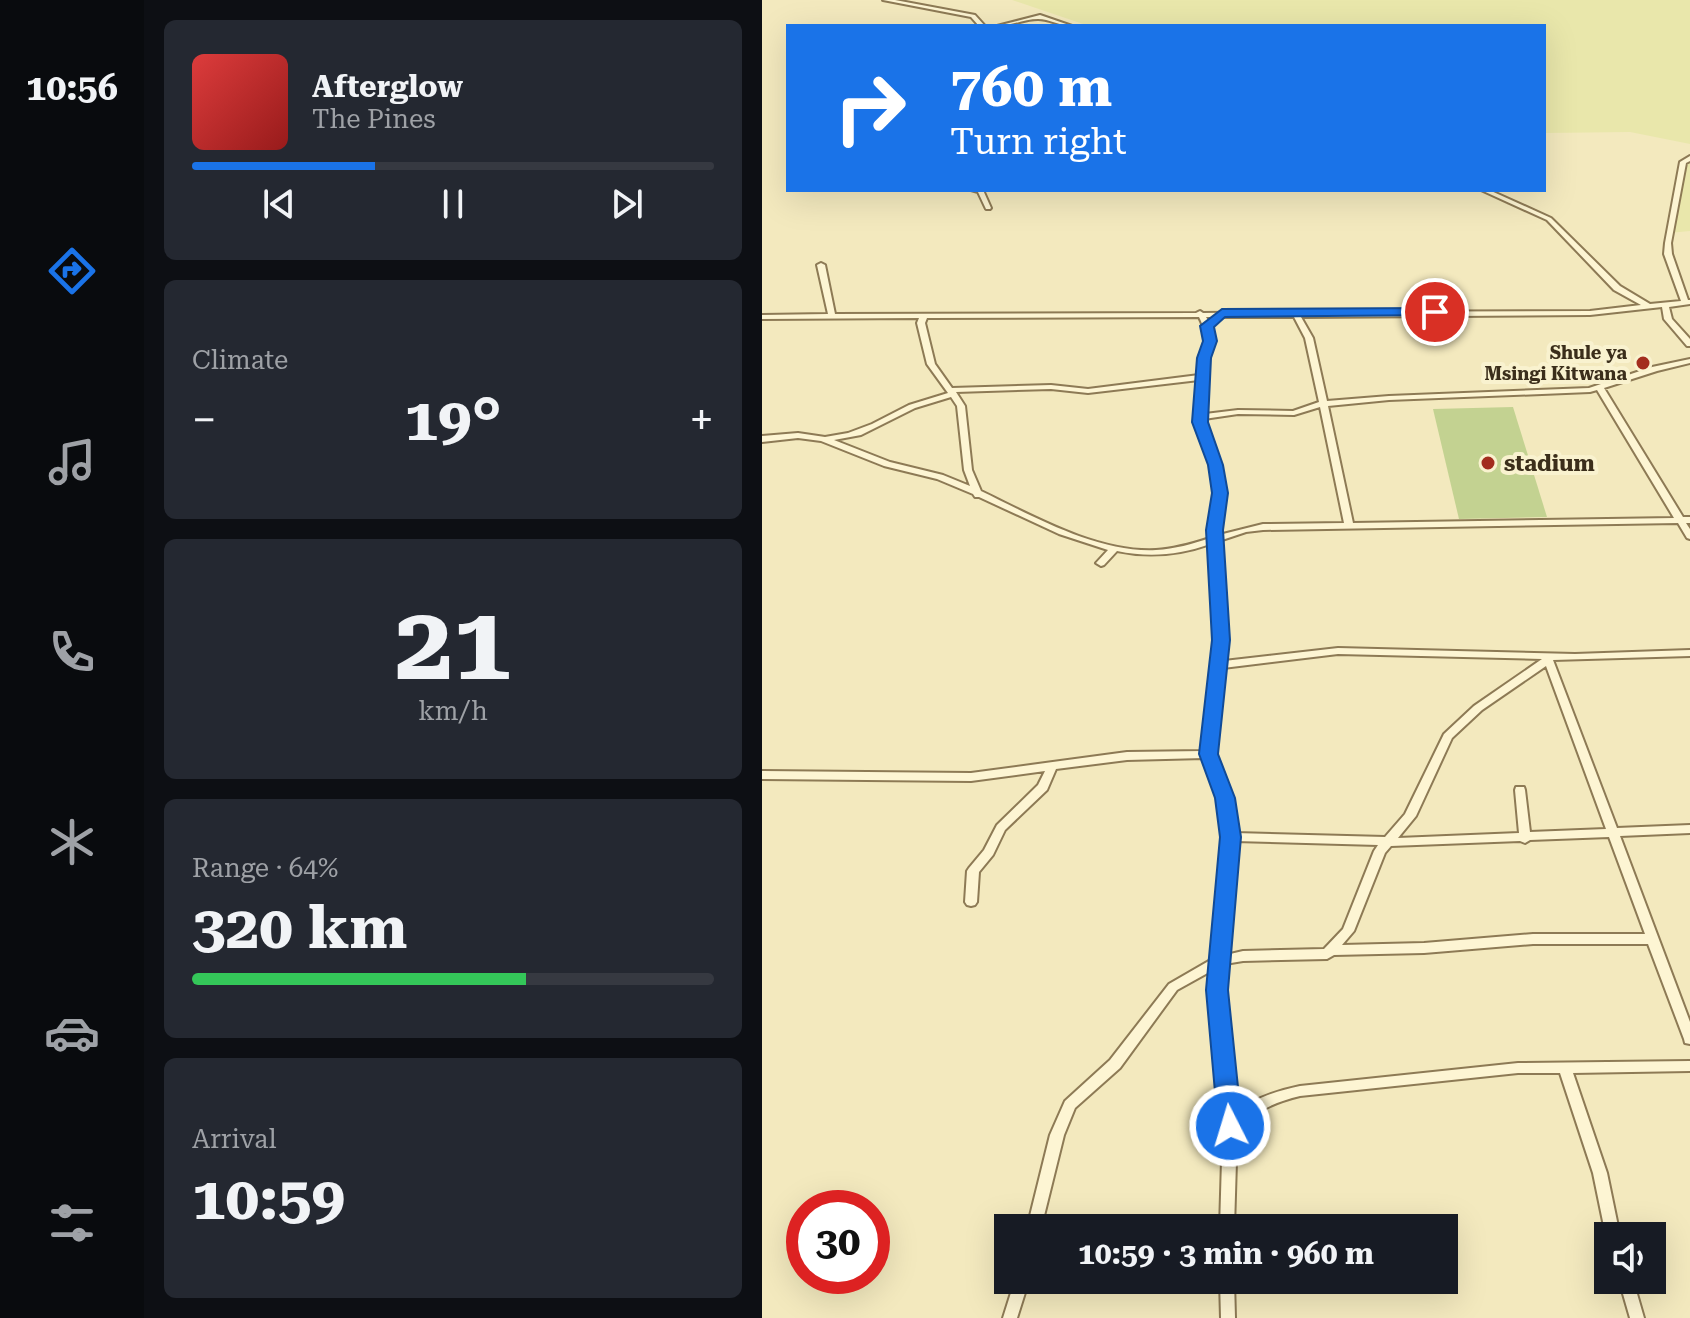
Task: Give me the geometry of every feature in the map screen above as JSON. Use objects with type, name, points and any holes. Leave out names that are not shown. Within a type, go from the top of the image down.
[{"type":"street","points":[[886,0],[973,16],[980,24]]},
{"type":"street","points":[[1009,24],[1040,17],[1063,24]]},
{"type":"street","points":[[762,317],[1295,312],[1590,313],[1688,303],[1668,254],[1668,243],[1683,162],[1690,158]]},
{"type":"street","points":[[981,192],[988,208]]},
{"type":"street","points":[[1488,192],[1549,219],[1623,294],[1651,308]]},
{"type":"street","points":[[821,265],[832,316]]},
{"type":"street","points":[[1665,306],[1668,319],[1690,344]]},
{"type":"street","points":[[1295,312],[1309,338],[1349,524]]},
{"type":"street","points":[[1200,313],[1210,341],[1204,358],[1201,432],[1215,465],[1220,493],[1215,518],[1221,640],[1208,754],[1225,798],[1230,837],[1217,990],[1230,1126],[1227,1214]]},
{"type":"street","points":[[1207,326],[1222,313]]},
{"type":"street","points":[[924,316],[921,323],[931,364],[952,392],[965,421],[968,470],[978,495]]},
{"type":"street","points":[[1201,417],[1238,412],[1294,413],[1322,404],[1600,388],[1644,372],[1690,361]]},
{"type":"street","points":[[824,438],[856,436],[878,427],[902,411],[952,392],[1051,387],[1103,390],[1204,377]]},
{"type":"street","points":[[1600,388],[1685,520],[1690,536]]},
{"type":"street","points":[[763,438],[801,434],[824,438],[888,465],[950,481],[1052,530],[1115,548],[1167,553],[1197,548],[1243,529],[1349,524],[1685,520]]},
{"type":"street","points":[[1101,563],[1115,548]]},
{"type":"street","points":[[1218,665],[1338,651],[1548,658],[1690,653]]},
{"type":"street","points":[[1548,658],[1690,1039]]},
{"type":"street","points":[[1334,950],[1348,931],[1386,841],[1407,822],[1448,736],[1478,708],[1548,658]]},
{"type":"street","points":[[762,775],[947,778],[1127,756],[1208,754]]},
{"type":"street","points":[[971,902],[973,871],[989,852],[1001,828],[1043,787],[1052,766]]},
{"type":"street","points":[[1520,790],[1525,839]]},
{"type":"street","points":[[1230,837],[1386,841],[1525,839],[1690,829]]},
{"type":"street","points":[[1037,1214],[1057,1135],[1070,1105],[1115,1064],[1173,987],[1219,961],[1260,953],[1313,955],[1334,950],[1424,948],[1533,939],[1653,939]]},
{"type":"street","points":[[1230,1126],[1251,1106],[1268,1097],[1289,1093],[1488,1070],[1690,1066]]},
{"type":"street","points":[[1565,1068],[1600,1173],[1610,1222]]},
{"type":"street","points":[[1010,1318],[1018,1294]]},
{"type":"street","points":[[1227,1294],[1228,1318]]},
{"type":"street","points":[[1630,1294],[1637,1318]]},
{"type":"shaded area","points":[[1012,0],[1690,0],[1690,144],[1630,132],[1546,133],[1546,24],[1083,24]]},
{"type":"shaded area","points":[[1690,159],[1690,231],[1669,233],[1679,185]]},
{"type":"green space","name":"stadium","points":[[1513,407],[1547,517],[1459,519],[1433,409]]},
{"type":"place","name":"Shule ya Msingi Kitwana","points":[[1643,363]]},
{"type":"place","name":"stadium","points":[[1488,463]]},
{"type":"route","points":[[1230,1126],[1217,990],[1230,837],[1225,798],[1208,754],[1221,640],[1214,530],[1220,493],[1215,465],[1200,422],[1204,358],[1210,341],[1207,326],[1222,313],[1435,312]]}]
